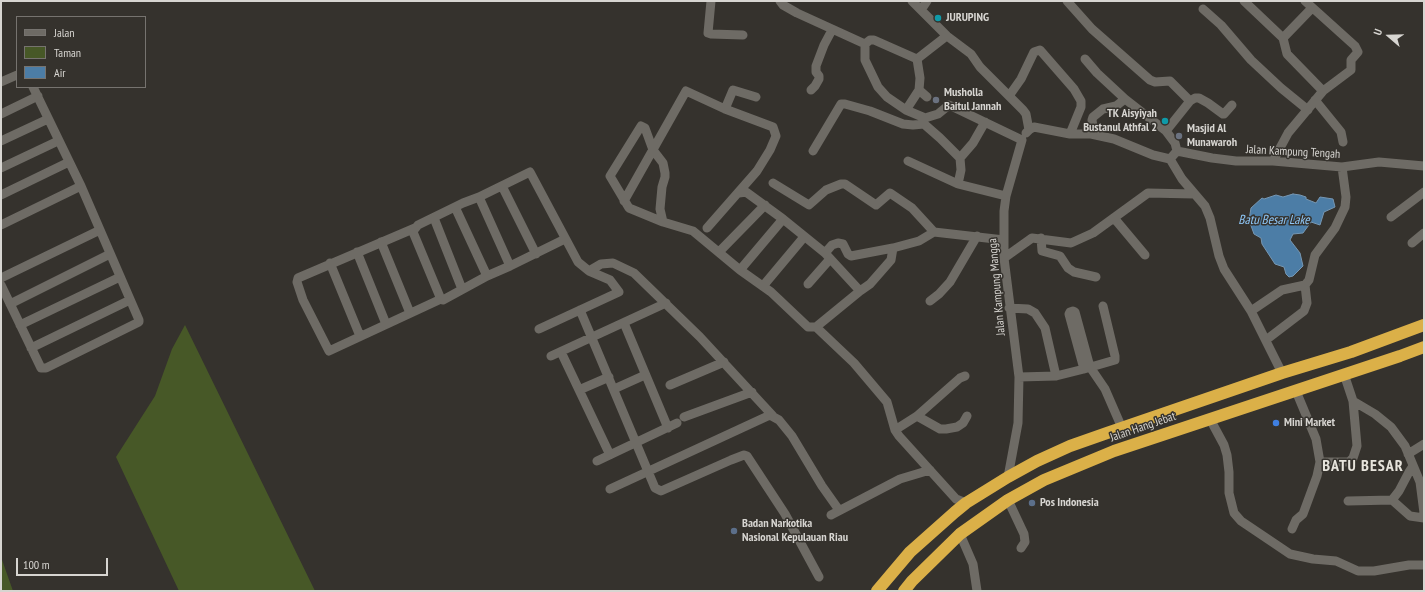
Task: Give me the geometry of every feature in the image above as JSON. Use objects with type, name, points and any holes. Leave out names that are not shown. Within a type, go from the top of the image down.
[{"type":"highway","points":[[877,591],[910,552],[966,503],[1008,477],[1038,461],[1070,446],[1282,373],[1351,352],[1424,325]]},
{"type":"highway","points":[[1393,336],[1400,356]]},
{"type":"highway","name":"Jalan Hang Jebat","points":[[904,591],[912,581],[960,534],[1008,500],[1044,480],[1114,451],[1424,347]]},
{"type":"highway","points":[[898,568],[912,581]]},
{"type":"street","points":[[711,1],[708,33],[743,35]]},
{"type":"street","points":[[780,1],[783,5],[797,13],[865,44]]},
{"type":"street","points":[[912,1],[947,36],[971,54],[980,67],[1026,114],[1029,130],[1034,127],[1070,134],[1091,134],[1102,136],[1114,139],[1153,155],[1170,159],[1194,194],[1201,199],[1206,206],[1219,256],[1224,269],[1250,311],[1282,373]]},
{"type":"street","points":[[921,10],[927,1]]},
{"type":"street","points":[[1067,1],[1092,29],[1150,80],[1155,82],[1170,82],[1190,101]]},
{"type":"street","points":[[1244,1],[1284,38],[1287,54],[1323,91]]},
{"type":"street","points":[[1273,161],[1288,133],[1315,100],[1323,91],[1351,70],[1351,60],[1358,52],[1355,46],[1305,1]]},
{"type":"street","points":[[1284,38],[1312,8]]},
{"type":"street","points":[[1203,9],[1221,26],[1251,60],[1281,88],[1308,110]]},
{"type":"street","points":[[811,90],[819,79],[816,72],[816,66],[832,30]]},
{"type":"street","points":[[916,59],[947,36]]},
{"type":"street","points":[[865,44],[870,40],[874,40],[916,59]]},
{"type":"street","points":[[865,44],[865,60],[878,87],[887,97],[924,121],[960,158],[961,170],[958,184]]},
{"type":"street","points":[[1009,96],[1021,79],[1034,52],[1040,50],[1074,89],[1081,102],[1081,107],[1070,134]]},
{"type":"street","points":[[906,110],[920,90],[920,78],[916,59]]},
{"type":"street","points":[[1085,59],[1124,99],[1166,132],[1175,142],[1177,151],[1170,159]]},
{"type":"street","points":[[1,82],[16,75]]},
{"type":"street","points":[[1,285],[41,368],[46,368],[139,322],[81,186],[34,88]]},
{"type":"street","points":[[725,109],[733,90],[756,97]]},
{"type":"street","points":[[920,90],[928,97]]},
{"type":"street","points":[[624,201],[686,91],[725,109],[773,127],[776,136],[758,171],[707,228]]},
{"type":"street","points":[[1,114],[38,96]]},
{"type":"street","points":[[1166,132],[1190,101],[1195,98],[1199,98],[1223,114],[1232,105]]},
{"type":"street","points":[[1102,136],[1093,127],[1093,117],[1103,109],[1116,106],[1124,99]]},
{"type":"street","points":[[1315,100],[1341,132],[1343,142]]},
{"type":"street","points":[[814,151],[841,104],[870,111],[904,124],[914,125],[938,114],[949,105],[1022,140]]},
{"type":"street","points":[[1,142],[48,119]]},
{"type":"street","points":[[960,158],[973,143],[985,122]]},
{"type":"street","points":[[663,222],[660,209],[662,187],[665,177],[663,163],[653,150],[645,128],[641,126],[610,176],[629,208],[663,222],[693,231],[740,270],[780,299],[804,325],[811,328],[816,327],[870,284],[891,260],[893,248]]},
{"type":"street","name":"Jalan Kampung Mangga","points":[[1008,477],[1018,423],[1019,376],[1009,308],[1004,258],[1004,211],[1006,196],[1022,140],[1029,130]]},
{"type":"street","points":[[1,168],[58,141]]},
{"type":"street","name":"Jalan Kampung Tengah","points":[[1177,151],[1236,161],[1273,161],[1342,167],[1388,162],[1424,166]]},
{"type":"street","points":[[908,161],[958,184],[1006,196]]},
{"type":"street","points":[[1,195],[69,162]]},
{"type":"street","points":[[1266,340],[1304,311],[1307,303],[1305,285],[1311,274],[1315,255],[1335,228],[1345,207],[1346,197],[1342,167]]},
{"type":"street","points":[[538,328],[619,292],[610,280],[589,271],[578,262],[530,172],[415,228],[330,263],[298,278],[297,282],[303,300],[329,351],[441,299],[445,299],[487,276],[565,239]]},
{"type":"street","points":[[773,183],[809,205],[826,190],[841,184],[845,184],[876,205],[890,193],[912,208],[934,232]]},
{"type":"street","points":[[1,225],[81,186]]},
{"type":"street","points":[[502,186],[536,254]]},
{"type":"street","points":[[739,193],[746,192],[804,236],[827,256],[860,291]]},
{"type":"street","points":[[1391,217],[1424,192]]},
{"type":"street","points":[[1004,258],[1030,239],[1041,238],[1071,243],[1093,233],[1148,193],[1194,194]]},
{"type":"street","points":[[479,197],[510,266]]},
{"type":"street","points":[[719,252],[765,205]]},
{"type":"street","points":[[456,207],[487,276]]},
{"type":"street","points":[[434,218],[462,289]]},
{"type":"street","points":[[1114,218],[1145,255]]},
{"type":"street","points":[[740,270],[783,219]]},
{"type":"street","points":[[415,228],[413,232],[441,299]]},
{"type":"street","points":[[1,278],[100,230]]},
{"type":"street","points":[[808,284],[827,256],[832,245],[838,243],[843,244],[848,254],[851,256],[893,248],[919,241],[934,232],[1004,240]]},
{"type":"street","points":[[1412,243],[1424,233]]},
{"type":"street","points":[[763,286],[804,236]]},
{"type":"street","points":[[930,301],[950,282],[977,236]]},
{"type":"street","points":[[1041,238],[1042,251],[1060,256],[1068,268],[1074,272],[1096,277]]},
{"type":"street","points":[[382,242],[410,313]]},
{"type":"street","points":[[357,252],[386,324]]},
{"type":"street","points":[[10,304],[110,254]]},
{"type":"street","points":[[330,263],[360,336]]},
{"type":"street","points":[[589,271],[601,264],[613,263],[634,273],[666,303],[724,362],[773,416],[779,420],[792,436],[835,512],[900,479],[930,470]]},
{"type":"street","points":[[20,325],[120,277]]},
{"type":"street","points":[[1250,311],[1282,290],[1305,285]]},
{"type":"street","points":[[31,348],[130,300]]},
{"type":"street","points":[[550,356],[666,303]]},
{"type":"street","points":[[1019,376],[1056,376],[1114,360],[1115,356],[1103,306]]},
{"type":"street","points":[[1009,308],[1028,309],[1035,312],[1045,328],[1056,376]]},
{"type":"street","points":[[580,310],[655,488],[661,491],[730,460],[744,455],[747,456],[785,514],[819,577]]},
{"type":"street","points":[[1087,368],[1075,312],[1073,311],[1069,314],[1087,368],[1100,380],[1110,398],[1122,428]]},
{"type":"street","points":[[624,323],[668,428]]},
{"type":"street","points":[[816,327],[854,363],[887,402],[895,430],[956,499],[966,503]]},
{"type":"street","points":[[561,352],[610,455]]},
{"type":"street","points":[[670,385],[724,362]]},
{"type":"street","points":[[1100,380],[1106,363]]},
{"type":"street","points":[[1320,462],[1349,462],[1353,458],[1357,446],[1353,401],[1344,374]]},
{"type":"street","points":[[614,389],[645,375]]},
{"type":"street","points":[[895,430],[917,416],[960,378],[965,376]]},
{"type":"street","points":[[580,390],[609,377]]},
{"type":"street","points":[[1292,529],[1296,520],[1303,514],[1318,476],[1320,462],[1316,439],[1309,419],[1296,391]]},
{"type":"street","points":[[597,461],[668,428],[680,420],[752,392]]},
{"type":"street","points":[[1353,401],[1391,426],[1405,446],[1413,466],[1422,482],[1424,513]]},
{"type":"street","points":[[610,489],[770,415],[773,416]]},
{"type":"street","points":[[917,416],[940,429],[957,427],[963,423],[967,416]]},
{"type":"street","points":[[1210,418],[1224,445],[1229,472],[1229,493],[1234,513],[1241,521],[1290,554],[1312,559],[1340,562],[1358,571],[1374,571],[1408,565],[1424,565]]},
{"type":"street","points":[[1408,454],[1424,444]]},
{"type":"street","points":[[1392,500],[1399,491],[1408,472],[1413,466]]},
{"type":"street","points":[[1008,500],[1024,534],[1025,542],[1021,548]]},
{"type":"street","points":[[1348,501],[1392,500],[1410,516],[1424,518]]},
{"type":"street","points":[[960,534],[973,564],[977,591]]},
{"type":"green space","points":[[185,325],[315,591],[179,591],[116,457],[155,396],[172,349]]},
{"type":"green space","points":[[1,557],[13,591],[1,591]]},
{"type":"water","name":"Batu Besar Lake","points":[[1293,194],[1306,197],[1306,199],[1316,203],[1320,197],[1333,199],[1335,207],[1324,212],[1320,225],[1311,222],[1303,233],[1293,234],[1290,240],[1300,253],[1303,266],[1293,276],[1289,277],[1286,274],[1284,267],[1275,264],[1262,244],[1261,238],[1254,234],[1249,220],[1251,208],[1262,198],[1264,199],[1276,195],[1283,197]]},
{"type":"place","name":"JURUPING","points":[[938,18]]},
{"type":"place","name":"Musholla Baitul Jannah","points":[[936,100]]},
{"type":"place","name":"TK Aisyiyah Bustanul Athfal 2","points":[[1165,121]]},
{"type":"place","name":"Masjid Al Munawaroh","points":[[1179,136]]},
{"type":"place","name":"Mini Market","points":[[1276,423]]},
{"type":"place","name":"Pos Indonesia","points":[[1032,503]]},
{"type":"place","name":"Badan Narkotika Nasional Kepulauan Riau","points":[[734,531]]},
{"type":"district","name":"BATU BESAR","points":[[1363,466]]}]
